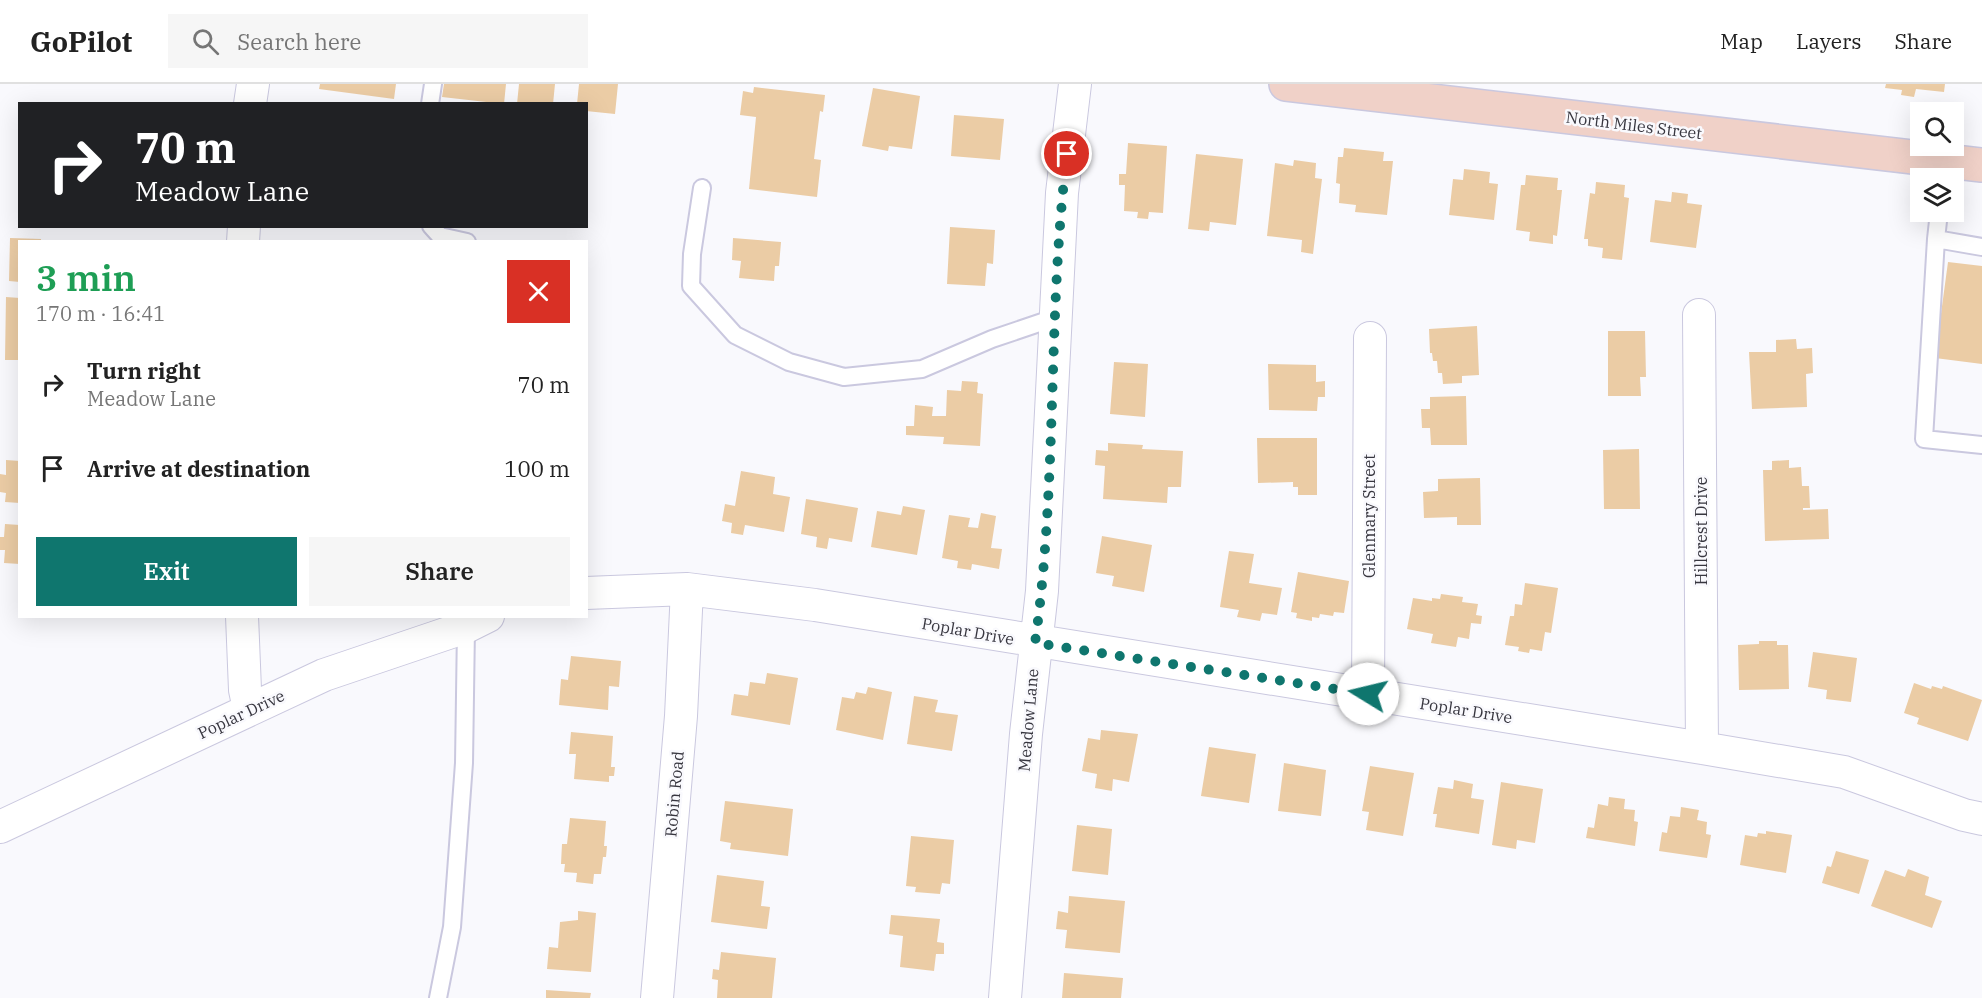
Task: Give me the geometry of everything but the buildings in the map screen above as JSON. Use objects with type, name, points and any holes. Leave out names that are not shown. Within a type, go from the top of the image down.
[{"type":"main road","name":"North Miles Street","points":[[1286,84],[1927,168]]},
{"type":"main road","name":"North Miles Street","points":[[1958,168],[1982,165]]},
{"type":"street","points":[[250,102],[253,84]]},
{"type":"street","name":"Meadow Lane","points":[[1005,998],[1035,643],[1042,591],[1062,193],[1075,84]]},
{"type":"street","name":"Hillcrest Drive","points":[[1699,315],[1702,748]]},
{"type":"street","name":"Glenmary Street","points":[[1368,694],[1370,339]]},
{"type":"street","name":"Poplar Drive","points":[[588,593],[687,589],[815,605],[1035,643],[1702,748],[1844,772],[1964,815],[1982,819]]},
{"type":"street","name":"Robin Road","points":[[657,998],[681,716],[687,589]]},
{"type":"street","points":[[242,618],[245,690],[249,709]]},
{"type":"street","name":"Poplar Drive","points":[[0,827],[324,675],[477,622]]},
{"type":"lane","points":[[430,102],[432,84]]},
{"type":"lane","points":[[702,188],[692,254],[691,286],[735,335],[789,362],[844,377],[922,369],[992,339],[1054,318]]},
{"type":"lane","points":[[1938,222],[1924,439],[1982,445]]},
{"type":"lane","points":[[433,228],[440,236],[458,240]]},
{"type":"lane","points":[[1936,239],[1982,247]]},
{"type":"lane","points":[[438,998],[452,927],[477,622]]},
{"type":"route","points":[[1067,154],[1062,193],[1054,318],[1042,591],[1035,643],[1368,694]]}]
